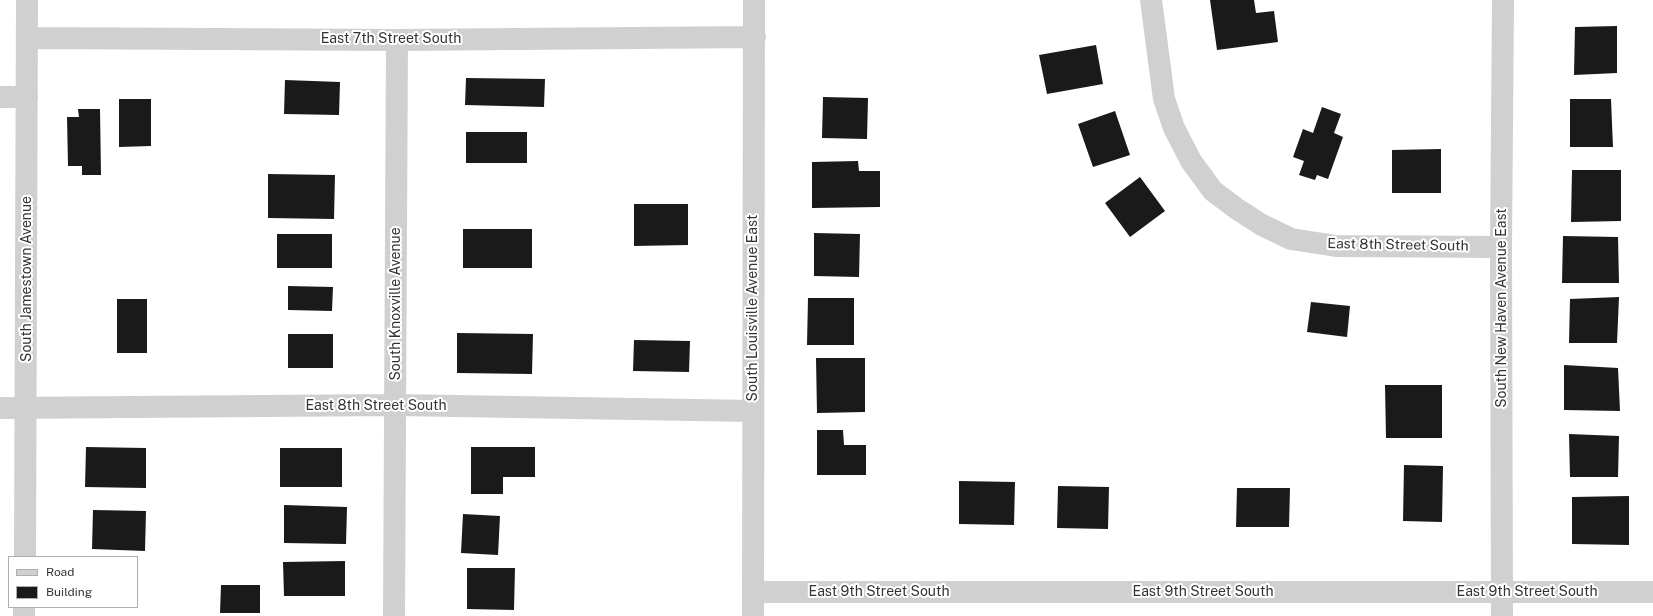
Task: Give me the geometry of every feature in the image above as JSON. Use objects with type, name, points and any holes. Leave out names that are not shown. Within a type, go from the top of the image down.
[{"type":"street","name":"South Jamestown Avenue","points":[[25,556],[27,0]]},
{"type":"street","name":"South Louisville Avenue East","points":[[752,616],[754,0]]},
{"type":"street","name":"East 8th Street South","points":[[1151,0],[1164,99],[1174,128],[1191,161],[1212,191],[1262,225],[1291,239],[1336,246],[1501,247]]},
{"type":"street","name":"South New Haven Avenue East","points":[[1502,616],[1501,247],[1503,0]]},
{"type":"street","name":"East 7th Street South","points":[[28,38],[397,40],[755,37]]},
{"type":"street","name":"South Knoxville Avenue","points":[[394,616],[397,40]]},
{"type":"street","points":[[0,97],[27,97]]},
{"type":"street","name":"East 8th Street South","points":[[0,408],[396,406],[753,411]]},
{"type":"street","name":"East 9th Street South","points":[[753,592],[1653,592]]},
{"type":"building","points":[[1210,0],[1254,0],[1256,13],[1274,11],[1278,42],[1217,50]]},
{"type":"building","points":[[1617,26],[1617,73],[1574,75],[1575,27]]},
{"type":"building","points":[[1096,45],[1103,84],[1047,94],[1039,55]]},
{"type":"building","points":[[466,78],[545,79],[544,107],[465,105]]},
{"type":"building","points":[[285,80],[340,82],[339,115],[284,114]]},
{"type":"building","points":[[823,97],[868,98],[867,139],[822,138]]},
{"type":"building","points":[[119,99],[151,99],[151,146],[119,147]]},
{"type":"building","points":[[1570,99],[1611,99],[1613,147],[1570,147]]},
{"type":"building","points":[[1322,107],[1341,114],[1334,133],[1343,137],[1328,179],[1317,175],[1315,180],[1299,175],[1304,161],[1293,157],[1303,129],[1313,133]]},
{"type":"building","points":[[78,109],[100,109],[101,175],[82,175],[82,166],[68,166],[67,117],[79,117]]},
{"type":"building","points":[[1115,111],[1130,155],[1093,167],[1078,124]]},
{"type":"building","points":[[466,132],[527,132],[527,163],[466,163]]},
{"type":"building","points":[[1441,149],[1441,193],[1392,193],[1392,150]]},
{"type":"building","points":[[858,161],[859,171],[880,171],[880,207],[812,208],[812,162]]},
{"type":"building","points":[[1572,170],[1621,170],[1621,221],[1571,222]]},
{"type":"building","points":[[268,174],[335,175],[334,219],[268,218]]},
{"type":"building","points":[[1140,177],[1165,211],[1130,237],[1105,203]]},
{"type":"building","points":[[634,204],[688,204],[688,245],[634,246]]},
{"type":"building","points":[[463,229],[532,229],[532,268],[463,268]]},
{"type":"building","points":[[814,233],[860,234],[859,277],[814,276]]},
{"type":"building","points":[[277,234],[332,234],[332,268],[277,268]]},
{"type":"building","points":[[1563,236],[1618,237],[1619,283],[1562,283]]},
{"type":"building","points":[[288,286],[333,287],[332,311],[288,310]]},
{"type":"building","points":[[1619,297],[1617,343],[1569,343],[1570,299]]},
{"type":"building","points":[[808,298],[854,298],[854,345],[807,345]]},
{"type":"building","points":[[117,299],[147,299],[147,353],[117,353]]},
{"type":"building","points":[[1311,302],[1350,306],[1347,337],[1307,332]]},
{"type":"building","points":[[457,333],[533,334],[532,374],[457,373]]},
{"type":"building","points":[[288,334],[333,334],[333,368],[288,368]]},
{"type":"building","points":[[634,340],[690,341],[689,372],[633,371]]},
{"type":"building","points":[[816,358],[865,358],[865,412],[817,413]]},
{"type":"building","points":[[1564,365],[1618,368],[1620,411],[1564,410]]},
{"type":"building","points":[[1385,385],[1442,385],[1442,438],[1386,438]]},
{"type":"building","points":[[817,430],[843,430],[844,445],[866,445],[866,475],[817,475]]},
{"type":"building","points":[[1569,434],[1619,436],[1618,477],[1570,477]]},
{"type":"building","points":[[86,447],[146,448],[146,488],[85,487]]},
{"type":"building","points":[[471,447],[535,447],[535,477],[503,477],[503,494],[471,494]]},
{"type":"building","points":[[280,448],[342,448],[342,487],[280,487]]},
{"type":"building","points":[[1404,465],[1443,466],[1442,522],[1403,521]]},
{"type":"building","points":[[959,481],[1015,482],[1014,525],[959,524]]},
{"type":"building","points":[[1058,486],[1109,487],[1108,529],[1057,528]]},
{"type":"building","points":[[1237,488],[1290,488],[1289,527],[1236,527]]},
{"type":"building","points":[[1629,496],[1629,545],[1572,544],[1572,497]]},
{"type":"building","points":[[284,505],[347,507],[346,544],[284,543]]},
{"type":"building","points":[[93,510],[146,511],[145,551],[92,549]]},
{"type":"building","points":[[463,514],[500,516],[498,555],[461,553]]},
{"type":"building","points":[[345,561],[345,596],[284,596],[283,562]]},
{"type":"building","points":[[467,568],[515,568],[514,610],[467,609]]},
{"type":"building","points":[[221,585],[260,585],[260,613],[220,613]]}]
